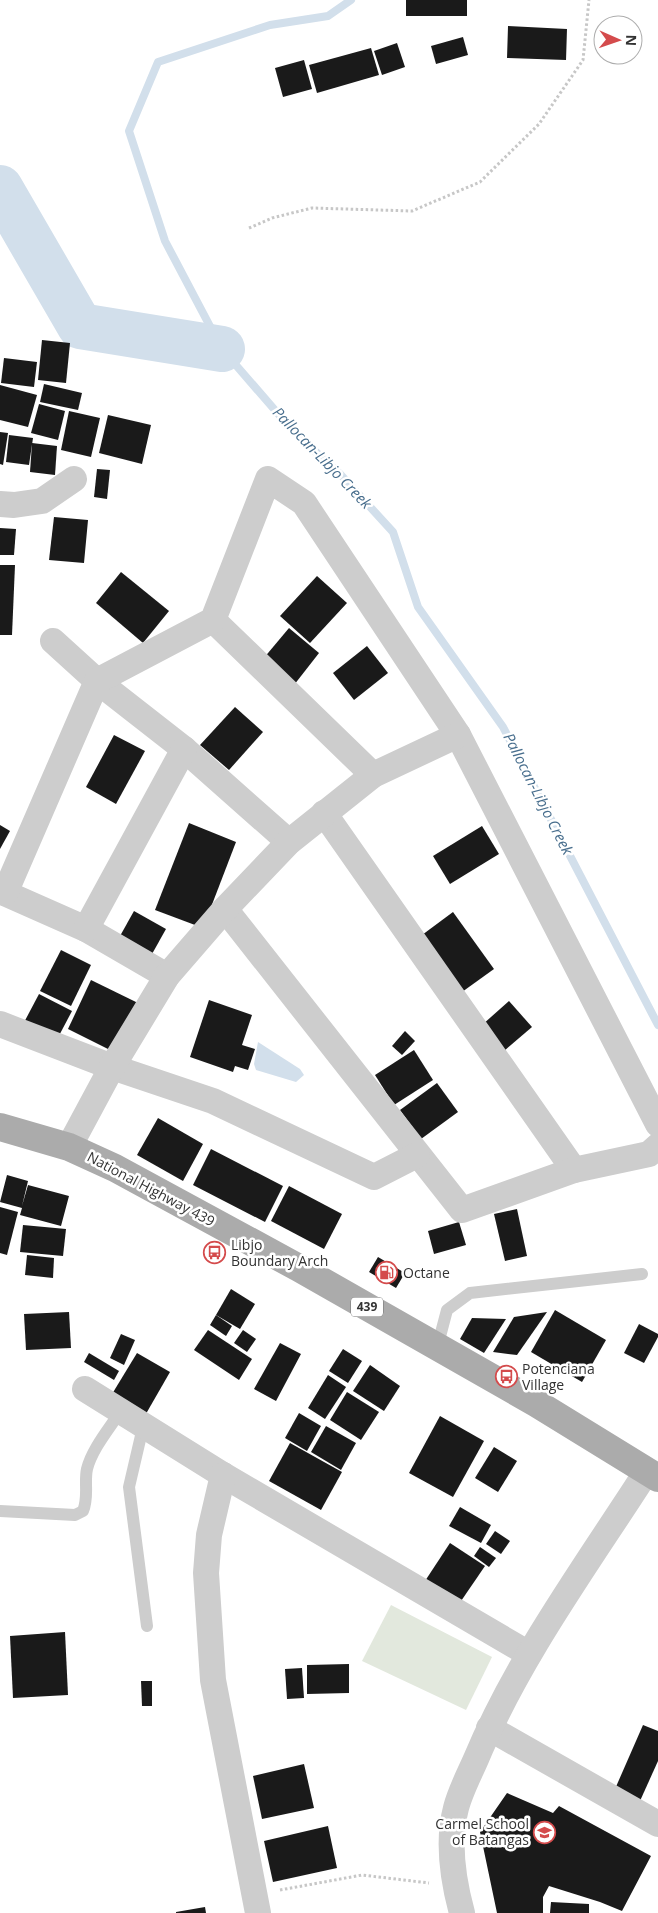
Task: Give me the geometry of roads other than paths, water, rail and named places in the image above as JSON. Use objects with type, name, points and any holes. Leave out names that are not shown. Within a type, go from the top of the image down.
[{"type":"main road","name":"National Highway 439","points":[[0,1127],[69,1147],[114,1168],[299,1268],[536,1403],[653,1474]]},
{"type":"street","points":[[0,504],[14,505],[42,501],[74,479]]},
{"type":"street","points":[[166,976],[86,929],[2,892],[97,681],[213,620],[268,479],[304,503],[458,735],[658,1124]]},
{"type":"street","points":[[213,620],[373,775]]},
{"type":"street","points":[[53,641],[97,681],[184,750],[289,842]]},
{"type":"street","points":[[69,1147],[112,1067],[166,976],[224,909],[289,842],[373,775],[458,735]]},
{"type":"street","points":[[86,929],[184,750]]},
{"type":"street","points":[[324,813],[574,1170]]},
{"type":"street","points":[[224,909],[462,1210],[574,1170],[649,1154],[658,1146]]},
{"type":"street","points":[[0,1024],[112,1067],[213,1101],[374,1177],[418,1154]]},
{"type":"street","points":[[85,1389],[143,1427],[223,1475],[530,1654]]},
{"type":"street","points":[[462,1913],[455,1886],[452,1842],[456,1808],[489,1728],[530,1654],[653,1474]]},
{"type":"street","points":[[223,1475],[209,1535],[206,1573],[213,1680],[256,1904]]},
{"type":"street","points":[[489,1728],[658,1824]]},
{"type":"lane","points":[[437,1348],[447,1310],[470,1294],[642,1274]]},
{"type":"lane","points":[[0,1511],[75,1515],[83,1511],[87,1503],[87,1470],[95,1451],[120,1412]]},
{"type":"lane","points":[[143,1427],[129,1487],[147,1626]]},
{"type":"waterway","name":"Pallocan-Libjo Creek","points":[[351,0],[328,16],[270,25],[158,62],[129,131],[165,241],[222,349],[293,431],[340,474],[393,532],[418,607],[503,727],[658,1025]]},
{"type":"waterway","points":[[0,188],[80,326],[222,349]]},
{"type":"place","name":"Libjo Boundary Arch","points":[[215,1253]]},
{"type":"place","name":"Octane","points":[[387,1273]]},
{"type":"place","name":"Potenciana Village","points":[[506,1377]]},
{"type":"place","name":"Carmel School of Batangas","points":[[545,1832]]}]
